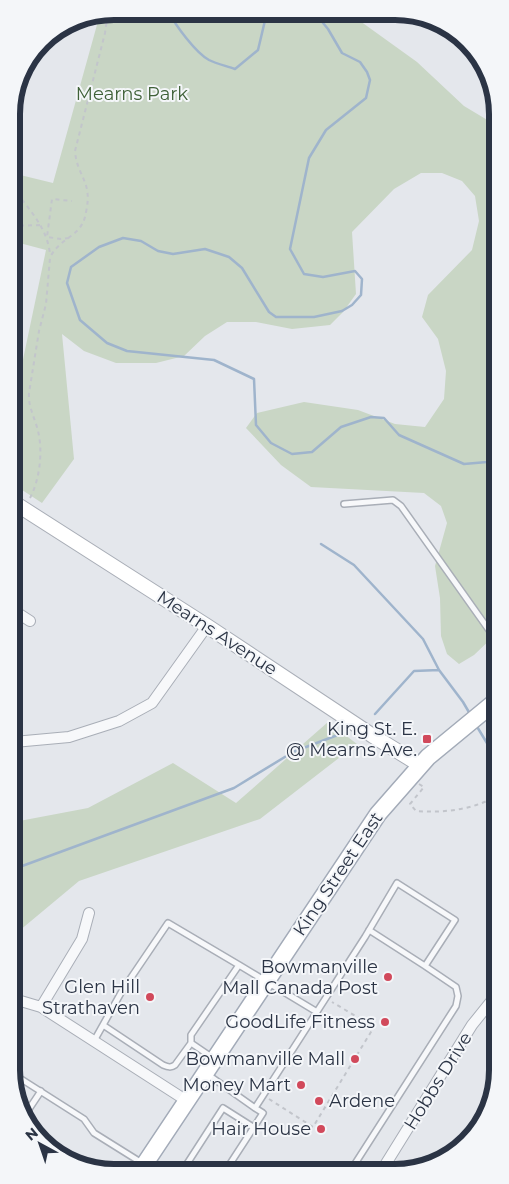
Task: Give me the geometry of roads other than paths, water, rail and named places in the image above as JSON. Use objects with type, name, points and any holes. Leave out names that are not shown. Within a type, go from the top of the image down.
[{"type":"main road","name":"King Street East","points":[[145,1164],[378,814],[416,771],[489,706]]},
{"type":"street","name":"Mearns Avenue","points":[[20,506],[207,626],[373,736],[416,771]]},
{"type":"street","points":[[20,615],[30,621]]},
{"type":"street","points":[[20,741],[70,737],[119,721],[152,703],[207,626]]},
{"type":"street","points":[[41,1007],[82,939],[89,913]]},
{"type":"street","points":[[20,1001],[41,1007],[187,1101]]},
{"type":"street","name":"Hobbs Drive","points":[[386,1164],[472,1025],[489,1004]]},
{"type":"lane","points":[[344,504],[393,500],[401,506],[489,630]]},
{"type":"lane","points":[[255,1108],[397,883],[455,920],[426,966]]},
{"type":"lane","points":[[94,1041],[122,991],[168,924],[317,1012]]},
{"type":"lane","points":[[355,1164],[456,1006],[458,996],[456,986],[369,930]]},
{"type":"lane","points":[[103,1025],[168,1068],[176,1065],[191,1043],[191,1035],[239,965]]},
{"type":"lane","points":[[191,1043],[211,1066],[255,1108],[263,1113],[230,1164]]},
{"type":"lane","points":[[21,1079],[84,1119],[94,1133],[137,1164]]},
{"type":"lane","points":[[29,1109],[41,1091]]},
{"type":"lane","points":[[187,1164],[223,1108],[253,1127]]},
{"type":"waterway","points":[[174,20],[186,38],[204,56],[212,61],[235,69],[258,50],[265,20]]},
{"type":"waterway","points":[[321,20],[342,53],[360,62],[370,80],[366,98],[326,130],[309,158],[290,249],[304,274],[323,277],[355,271],[362,279],[361,295],[352,305],[342,311],[314,317],[276,317],[269,312],[242,268],[229,257],[205,249],[173,254],[158,251],[141,241],[123,238],[99,247],[71,267],[67,283],[80,320],[107,343],[127,351],[214,360],[254,379],[256,425],[271,443],[292,454],[312,452],[341,427],[371,417],[384,418],[399,435],[464,464],[489,461]]},
{"type":"waterway","points":[[321,544],[354,565],[423,639],[439,670],[470,714]]},
{"type":"waterway","points":[[375,714],[414,671],[439,670]]},
{"type":"waterway","points":[[476,725],[489,746]]},
{"type":"waterway","points":[[20,867],[234,788],[293,752],[342,735]]},
{"type":"place","name":"King St. E. @ Mearns Ave.","points":[[427,739]]},
{"type":"place","name":"Bowmanville Mall Canada Post","points":[[388,977]]},
{"type":"place","name":"Glen Hill Strathaven","points":[[150,997]]},
{"type":"place","name":"GoodLife Fitness","points":[[385,1022]]},
{"type":"place","name":"Bowmanville Mall","points":[[355,1059]]},
{"type":"place","name":"Money Mart","points":[[301,1085]]},
{"type":"place","name":"Ardene","points":[[319,1101]]},
{"type":"place","name":"Hair House","points":[[321,1129]]},
{"type":"park label","name":"Mearns Park","points":[[132,94]]}]
